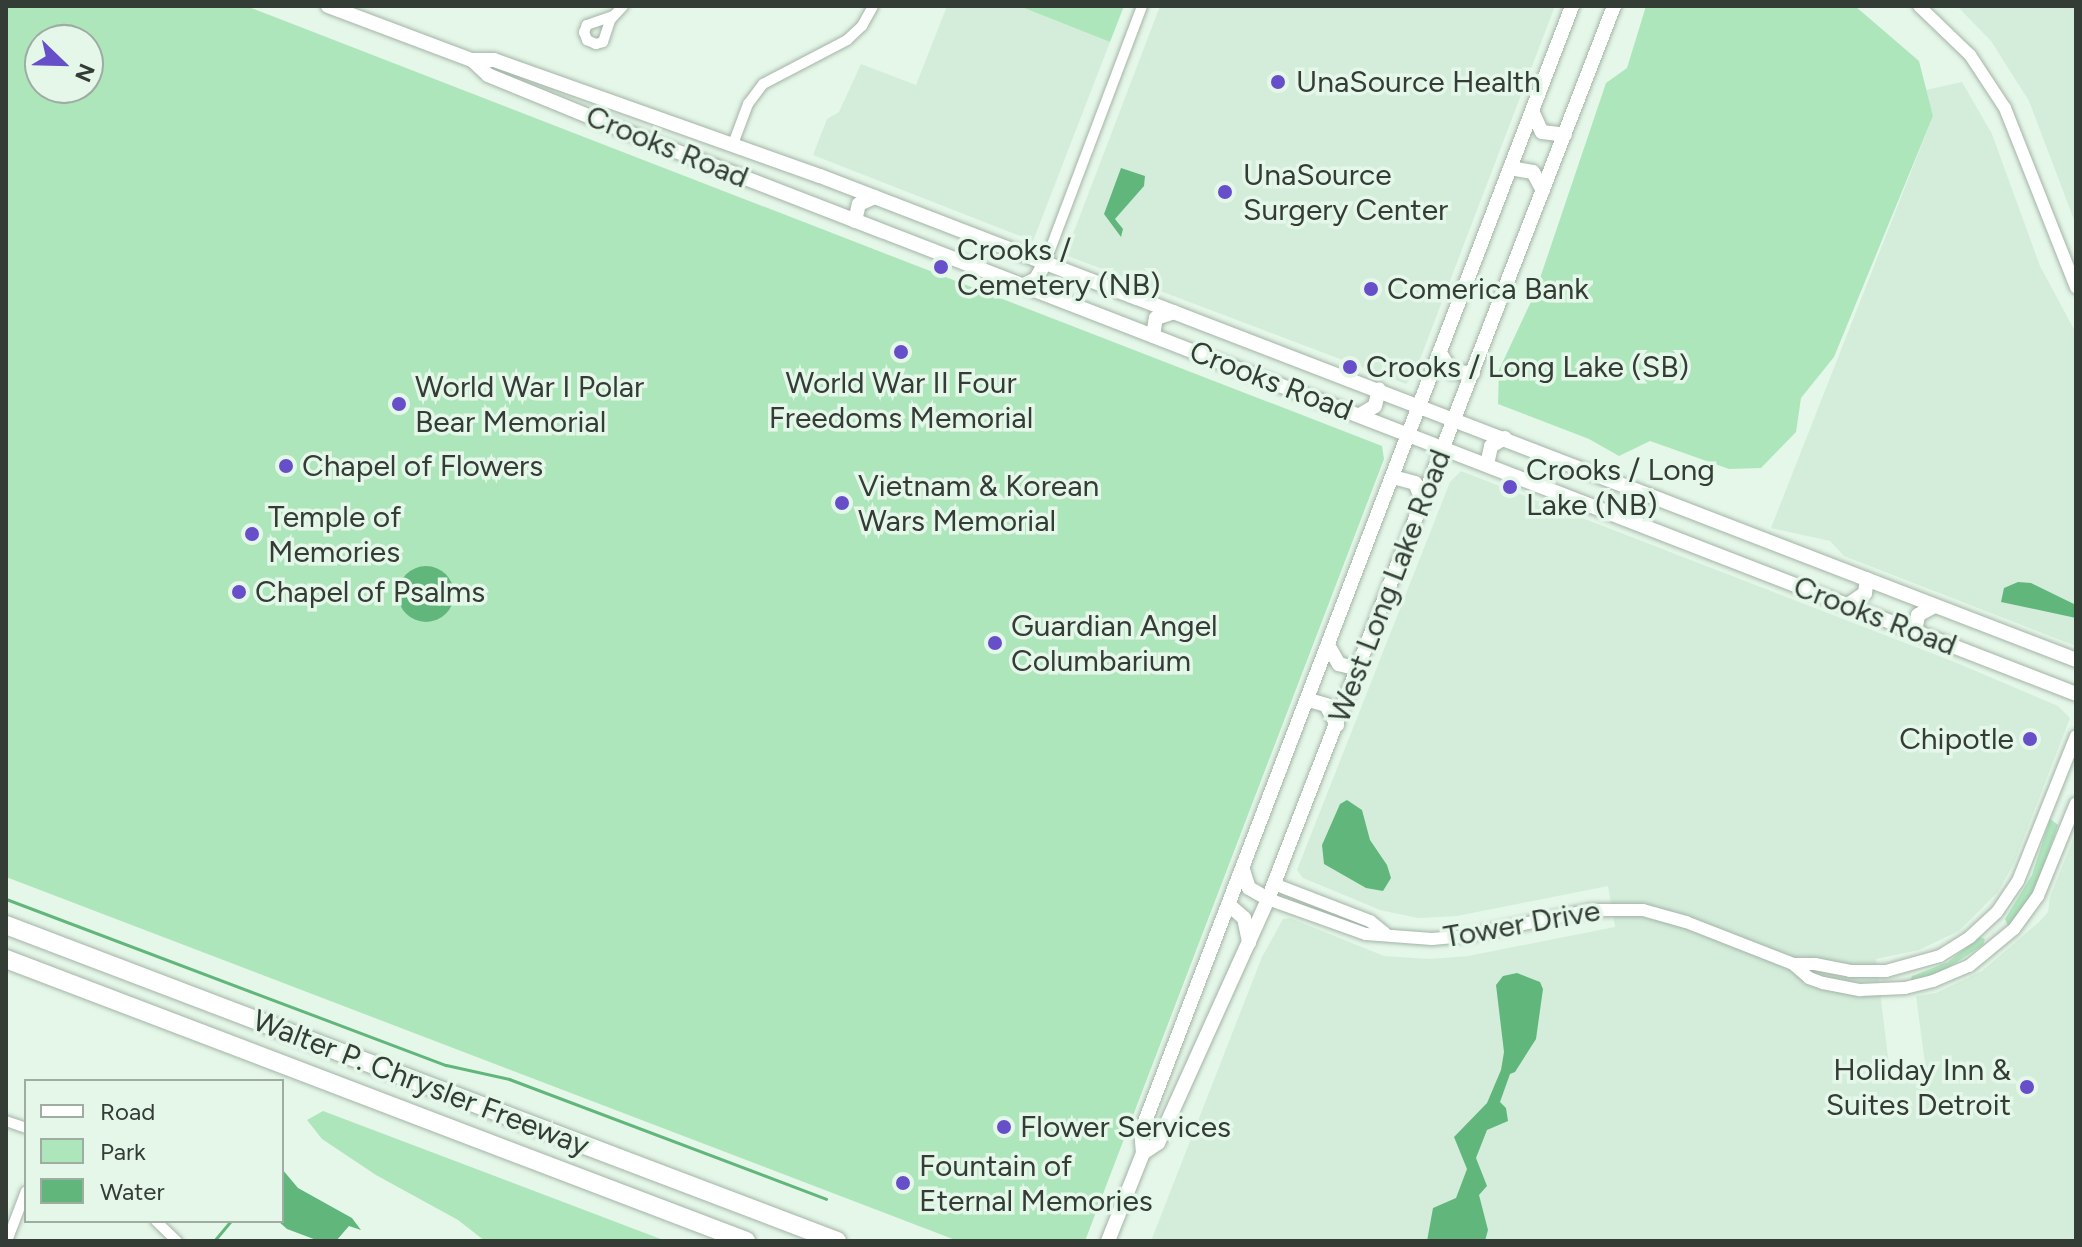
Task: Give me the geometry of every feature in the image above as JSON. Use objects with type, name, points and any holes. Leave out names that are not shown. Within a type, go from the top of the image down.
[{"type":"highway","name":"Walter P. Chrysler Freeway","points":[[6,925],[837,1241]]},
{"type":"highway","name":"Walter P. Chrysler Freeway","points":[[6,959],[746,1241]]},
{"type":"main road","name":"Crooks Road","points":[[328,6],[472,60],[494,60],[820,176],[2076,660]]},
{"type":"main road","name":"West Long Lake Road","points":[[1108,1241],[1143,1153],[1141,1132],[1309,700],[1572,6]]},
{"type":"main road","name":"West Long Lake Road","points":[[1143,1153],[1158,1143],[1268,899],[1614,6]]},
{"type":"main road","name":"Crooks Road","points":[[472,60],[488,75],[637,136],[2076,694]]},
{"type":"main road","points":[[1532,111],[1542,132],[1565,135]]},
{"type":"main road","points":[[637,136],[641,121],[653,117]]},
{"type":"main road","points":[[1510,168],[1533,172],[1543,191]]},
{"type":"main road","points":[[805,202],[819,192],[820,176]]},
{"type":"main road","points":[[855,221],[859,204],[875,197]]},
{"type":"main road","points":[[1022,286],[1036,279],[1045,263]]},
{"type":"main road","points":[[1153,336],[1156,318],[1174,312]]},
{"type":"main road","points":[[1440,353],[1452,372],[1473,373]]},
{"type":"main road","points":[[1360,415],[1375,406],[1379,389]]},
{"type":"main road","points":[[1487,464],[1491,446],[1505,438]]},
{"type":"main road","points":[[1393,477],[1415,483],[1423,502]]},
{"type":"main road","points":[[1848,605],[1865,593],[1867,579]]},
{"type":"main road","points":[[1915,631],[1918,615],[1934,606]]},
{"type":"main road","points":[[1329,647],[1339,664],[1358,669]]},
{"type":"main road","points":[[1309,700],[1326,705],[1337,725]]},
{"type":"main road","points":[[1243,870],[1249,888],[1268,899]]},
{"type":"main road","points":[[1229,905],[1244,918],[1249,943]]},
{"type":"main road","points":[[1180,1030],[1185,1041],[1201,1047]]},
{"type":"street","points":[[613,16],[623,6]]},
{"type":"street","points":[[733,144],[748,104],[763,84],[847,40],[862,26],[873,6]]},
{"type":"street","points":[[1045,263],[1142,6]]},
{"type":"street","points":[[1919,6],[1970,55],[2005,108],[2076,287]]},
{"type":"street","name":"Tower Drive","points":[[1793,964],[1815,964],[1850,971],[1886,971],[1921,963],[1951,950],[1979,930],[2005,902],[2022,874],[2076,736]]},
{"type":"street","points":[[2055,790],[2061,803],[2075,806]]},
{"type":"street","name":"Tower Drive","points":[[1268,899],[1366,934],[1447,939],[1590,910],[1629,909],[1671,917],[1793,964],[1809,978],[1823,983],[1875,991],[1919,985],[1958,971],[1992,950],[2023,918],[2043,885],[2075,806]]},
{"type":"street","points":[[2046,813],[2057,817],[2066,830]]},
{"type":"street","name":"Tower Drive","points":[[1274,884],[1370,921],[1385,933]]},
{"type":"street","points":[[7,1241],[24,1196]]},
{"type":"street","points":[[158,1223],[177,1241]]},
{"type":"shaded area","points":[[947,6],[1019,6],[1110,42],[1033,241],[813,155],[827,119],[839,112],[861,64],[916,85]]},
{"type":"shaded area","points":[[1160,6],[1555,6],[1414,375],[1406,384],[1065,255]]},
{"type":"shaded area","points":[[1957,6],[2076,6],[2076,225],[2029,101],[1991,41]]},
{"type":"shaded area","points":[[1962,82],[1992,134],[2040,266],[2076,333],[2076,646],[1844,556],[1830,541],[1771,528],[1933,116],[1926,90]]},
{"type":"shaded area","points":[[1461,471],[1957,663],[2058,706],[2070,718],[2014,863],[1998,892],[1959,931],[1919,950],[1876,959],[1891,1082],[1927,1078],[1916,996],[1936,993],[1982,971],[2039,922],[2048,912],[2050,897],[2076,832],[2076,1241],[1151,1241],[1262,957],[1283,919],[1290,918],[1384,956],[1430,959],[1468,956],[1615,927],[1608,886],[1457,916],[1418,918],[1380,910],[1303,878],[1297,870],[1450,482]]},
{"type":"green space","points":[[6,6],[246,6],[1382,446],[1384,459],[1085,1241],[958,1241],[6,877]]},
{"type":"green space","points":[[1019,6],[1124,6],[1110,42]]},
{"type":"green space","points":[[1646,6],[1855,6],[1919,61],[1933,116],[1834,357],[1801,398],[1796,432],[1761,468],[1729,469],[1650,441],[1619,456],[1589,439],[1498,404],[1499,370],[1535,293],[1606,83],[1627,68]]},
{"type":"green space","points":[[2050,819],[2058,825],[2038,884],[2017,919],[2008,926],[2005,919],[2032,875]]},
{"type":"green space","points":[[1980,937],[1985,939],[1983,945],[1935,976],[1910,981],[1912,976],[1948,962]]},
{"type":"green space","points":[[323,1111],[666,1241],[485,1241],[458,1220],[376,1175],[322,1139],[307,1120]]},
{"type":"water","points":[[1121,168],[1145,176],[1144,186],[1115,219],[1123,229],[1121,237],[1104,214]]},
{"type":"water","points":[[426,566],[446,574],[454,594],[446,614],[426,622],[406,614],[398,594],[406,574]]},
{"type":"water","points":[[2018,582],[2031,583],[2076,605],[2076,618],[2001,602],[2004,588]]},
{"type":"water","points":[[1347,800],[1362,810],[1370,840],[1387,865],[1391,878],[1383,891],[1366,888],[1324,864],[1322,845],[1340,804]]},
{"type":"water","points":[[1517,973],[1540,982],[1543,989],[1536,1039],[1515,1072],[1510,1074],[1500,1102],[1506,1108],[1508,1121],[1487,1130],[1476,1158],[1487,1186],[1479,1195],[1488,1230],[1485,1241],[1427,1241],[1433,1208],[1456,1198],[1467,1169],[1454,1137],[1487,1103],[1501,1070],[1504,1052],[1496,985],[1503,976]]},
{"type":"water","points":[[284,1171],[298,1188],[352,1218],[361,1230],[349,1226],[336,1241],[319,1241],[287,1229],[280,1223],[284,1223]]},
{"type":"waterway","points":[[6,899],[446,1065],[509,1079],[826,1199]]},
{"type":"waterway","points":[[214,1241],[229,1223]]},
{"type":"place","name":"UnaSource Health","points":[[1278,82]]},
{"type":"place","name":"UnaSource Surgery Center","points":[[1225,192]]},
{"type":"place","name":"Crooks / Cemetery (NB)","points":[[941,267]]},
{"type":"place","name":"Comerica Bank","points":[[1371,289]]},
{"type":"place","name":"World War II Four Freedoms Memorial","points":[[901,352]]},
{"type":"place","name":"Crooks / Long Lake (SB)","points":[[1350,367]]},
{"type":"place","name":"World War I Polar Bear Memorial","points":[[399,404]]},
{"type":"place","name":"Chapel of Flowers","points":[[286,466]]},
{"type":"place","name":"Crooks / Long Lake (NB)","points":[[1510,487]]},
{"type":"place","name":"Vietnam & Korean Wars Memorial","points":[[842,503]]},
{"type":"place","name":"Temple of Memories","points":[[252,534]]},
{"type":"place","name":"Chapel of Psalms","points":[[239,592]]},
{"type":"place","name":"Guardian Angel Columbarium","points":[[995,643]]},
{"type":"place","name":"Chipotle","points":[[2030,739]]},
{"type":"place","name":"Holiday Inn & Suites Detroit","points":[[2027,1087]]},
{"type":"place","name":"Flower Services","points":[[1004,1127]]},
{"type":"place","name":"Fountain of Eternal Memories","points":[[903,1183]]}]
